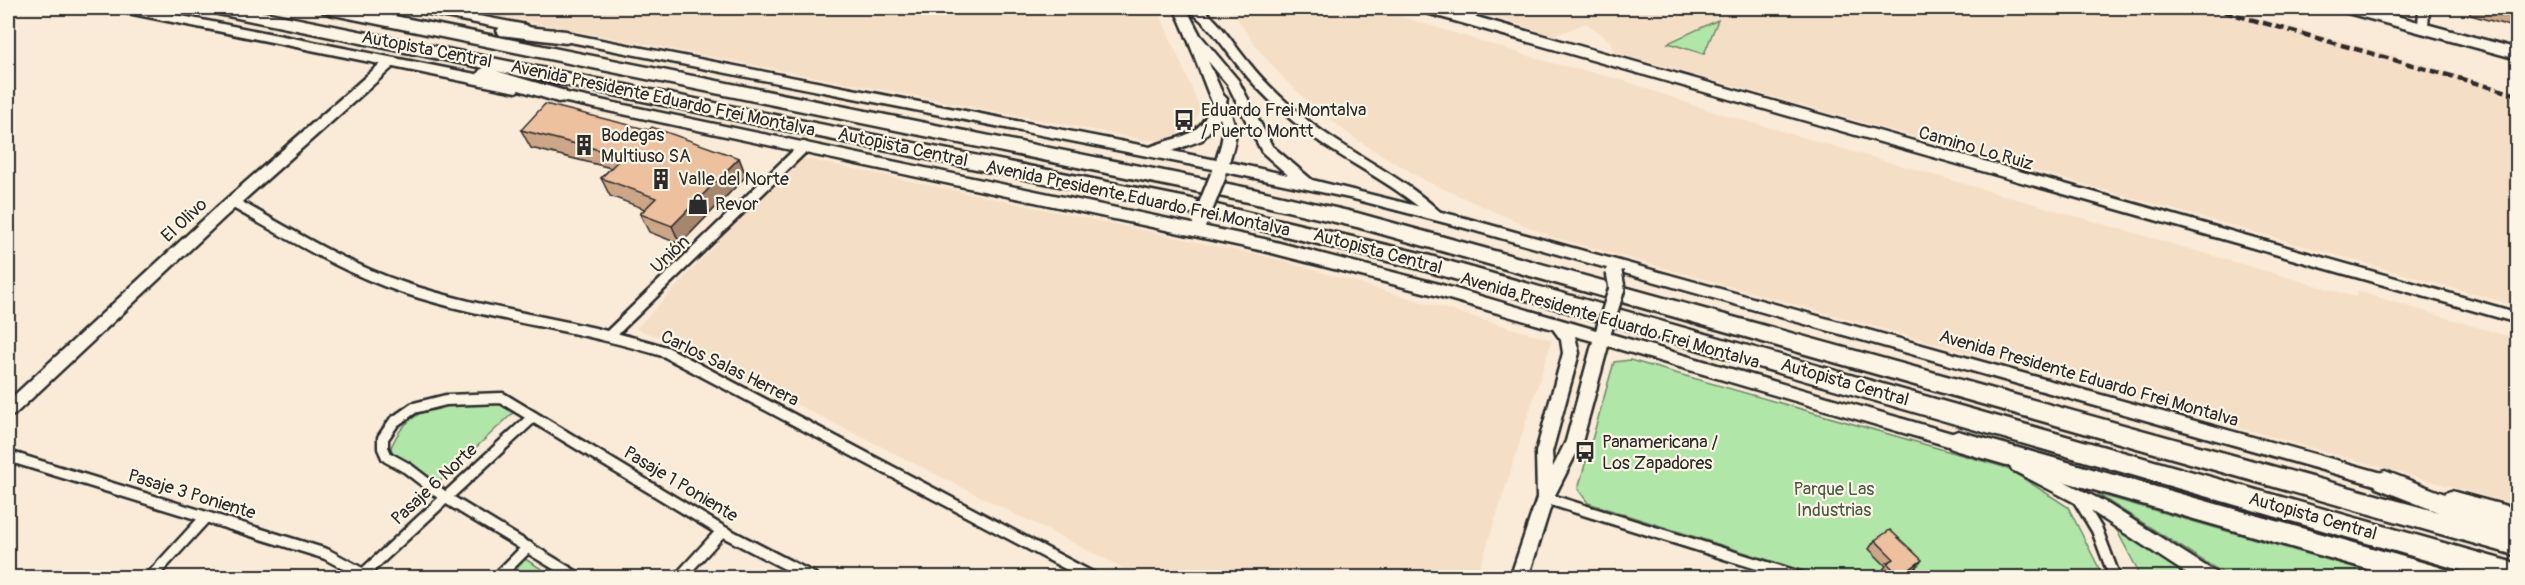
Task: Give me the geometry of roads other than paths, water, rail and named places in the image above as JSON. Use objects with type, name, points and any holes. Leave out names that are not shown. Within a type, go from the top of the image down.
[{"type":"highway","name":"Autopista Central","points":[[218,8],[1188,205],[1342,241],[1548,297],[2517,575]]},
{"type":"highway","name":"Autopista Central","points":[[329,8],[1270,200],[1358,220],[2517,545]]},
{"type":"highway","points":[[377,17],[566,37]]},
{"type":"highway","points":[[354,35],[558,96]]},
{"type":"highway","points":[[1958,441],[2014,455],[2439,578]]},
{"type":"highway","points":[[2385,482],[2517,533]]},
{"type":"main road","name":"Avenida Presidente Eduardo Frei Montalva","points":[[123,8],[1198,225],[1558,325],[1603,334],[1958,441],[2012,462],[2073,492],[2209,578]]},
{"type":"main road","name":"Avenida Presidente Eduardo Frei Montalva","points":[[420,8],[1146,151],[1220,171],[1310,184],[1436,215],[1601,260],[2385,482],[2517,517]]},
{"type":"main road","points":[[1180,8],[1195,37],[1233,83],[1267,148],[1279,161],[1310,184]]},
{"type":"main road","points":[[1195,37],[1202,63],[1220,99],[1230,133],[1220,171],[1198,225]]},
{"type":"main road","name":"El Olivo","points":[[8,410],[232,202],[390,62]]},
{"type":"main road","points":[[1146,151],[1168,148],[1196,137],[1212,122],[1220,99]]},
{"type":"main road","points":[[1519,578],[1545,498],[1574,441],[1617,288],[1614,272],[1601,260]]},
{"type":"main road","points":[[1545,498],[1544,452],[1571,353],[1568,338],[1558,325]]},
{"type":"street","points":[[1193,8],[1206,18],[1252,74],[1298,119],[1336,148],[1406,189],[1436,215]]},
{"type":"street","name":"Camino Lo Ruiz","points":[[1427,8],[2517,318]]},
{"type":"street","points":[[2352,8],[2517,54]]},
{"type":"street","points":[[2423,28],[2424,8]]},
{"type":"street","name":"Unión","points":[[610,335],[804,147]]},
{"type":"street","name":"Carlos Salas Herrera","points":[[232,202],[364,272],[402,287],[610,335],[651,347],[693,364],[1094,578]]},
{"type":"street","name":"Pasaje 1 Poniente","points":[[578,578],[446,498],[407,468],[387,457],[382,448],[383,438],[394,422],[414,408],[446,400],[502,399],[722,531],[813,578]]},
{"type":"street","name":"Pasaje 6 Norte","points":[[361,576],[533,417]]},
{"type":"street","name":"Pasaje 3 Poniente","points":[[8,456],[326,554],[361,576]]},
{"type":"street","points":[[2073,492],[2097,530],[2115,578]]},
{"type":"street","points":[[1545,498],[1802,578]]},
{"type":"street","points":[[150,578],[205,518]]},
{"type":"street","points":[[679,578],[722,531]]},
{"type":"street","points":[[497,578],[528,547]]},
{"type":"railway","points":[[2211,8],[2518,95]]},
{"type":"place","name":"Eduardo Frei Montalva / Puerto Montt","points":[[1184,120]]},
{"type":"place","name":"Bodegas Multiuso SA","points":[[584,145]]},
{"type":"place","name":"Valle del Norte","points":[[661,179]]},
{"type":"place","name":"Revor","points":[[698,204]]},
{"type":"place","name":"Panamericana / Los Zapadores","points":[[1585,452]]},
{"type":"park label","name":"Parque Las Industrias","points":[[1834,499]]}]
